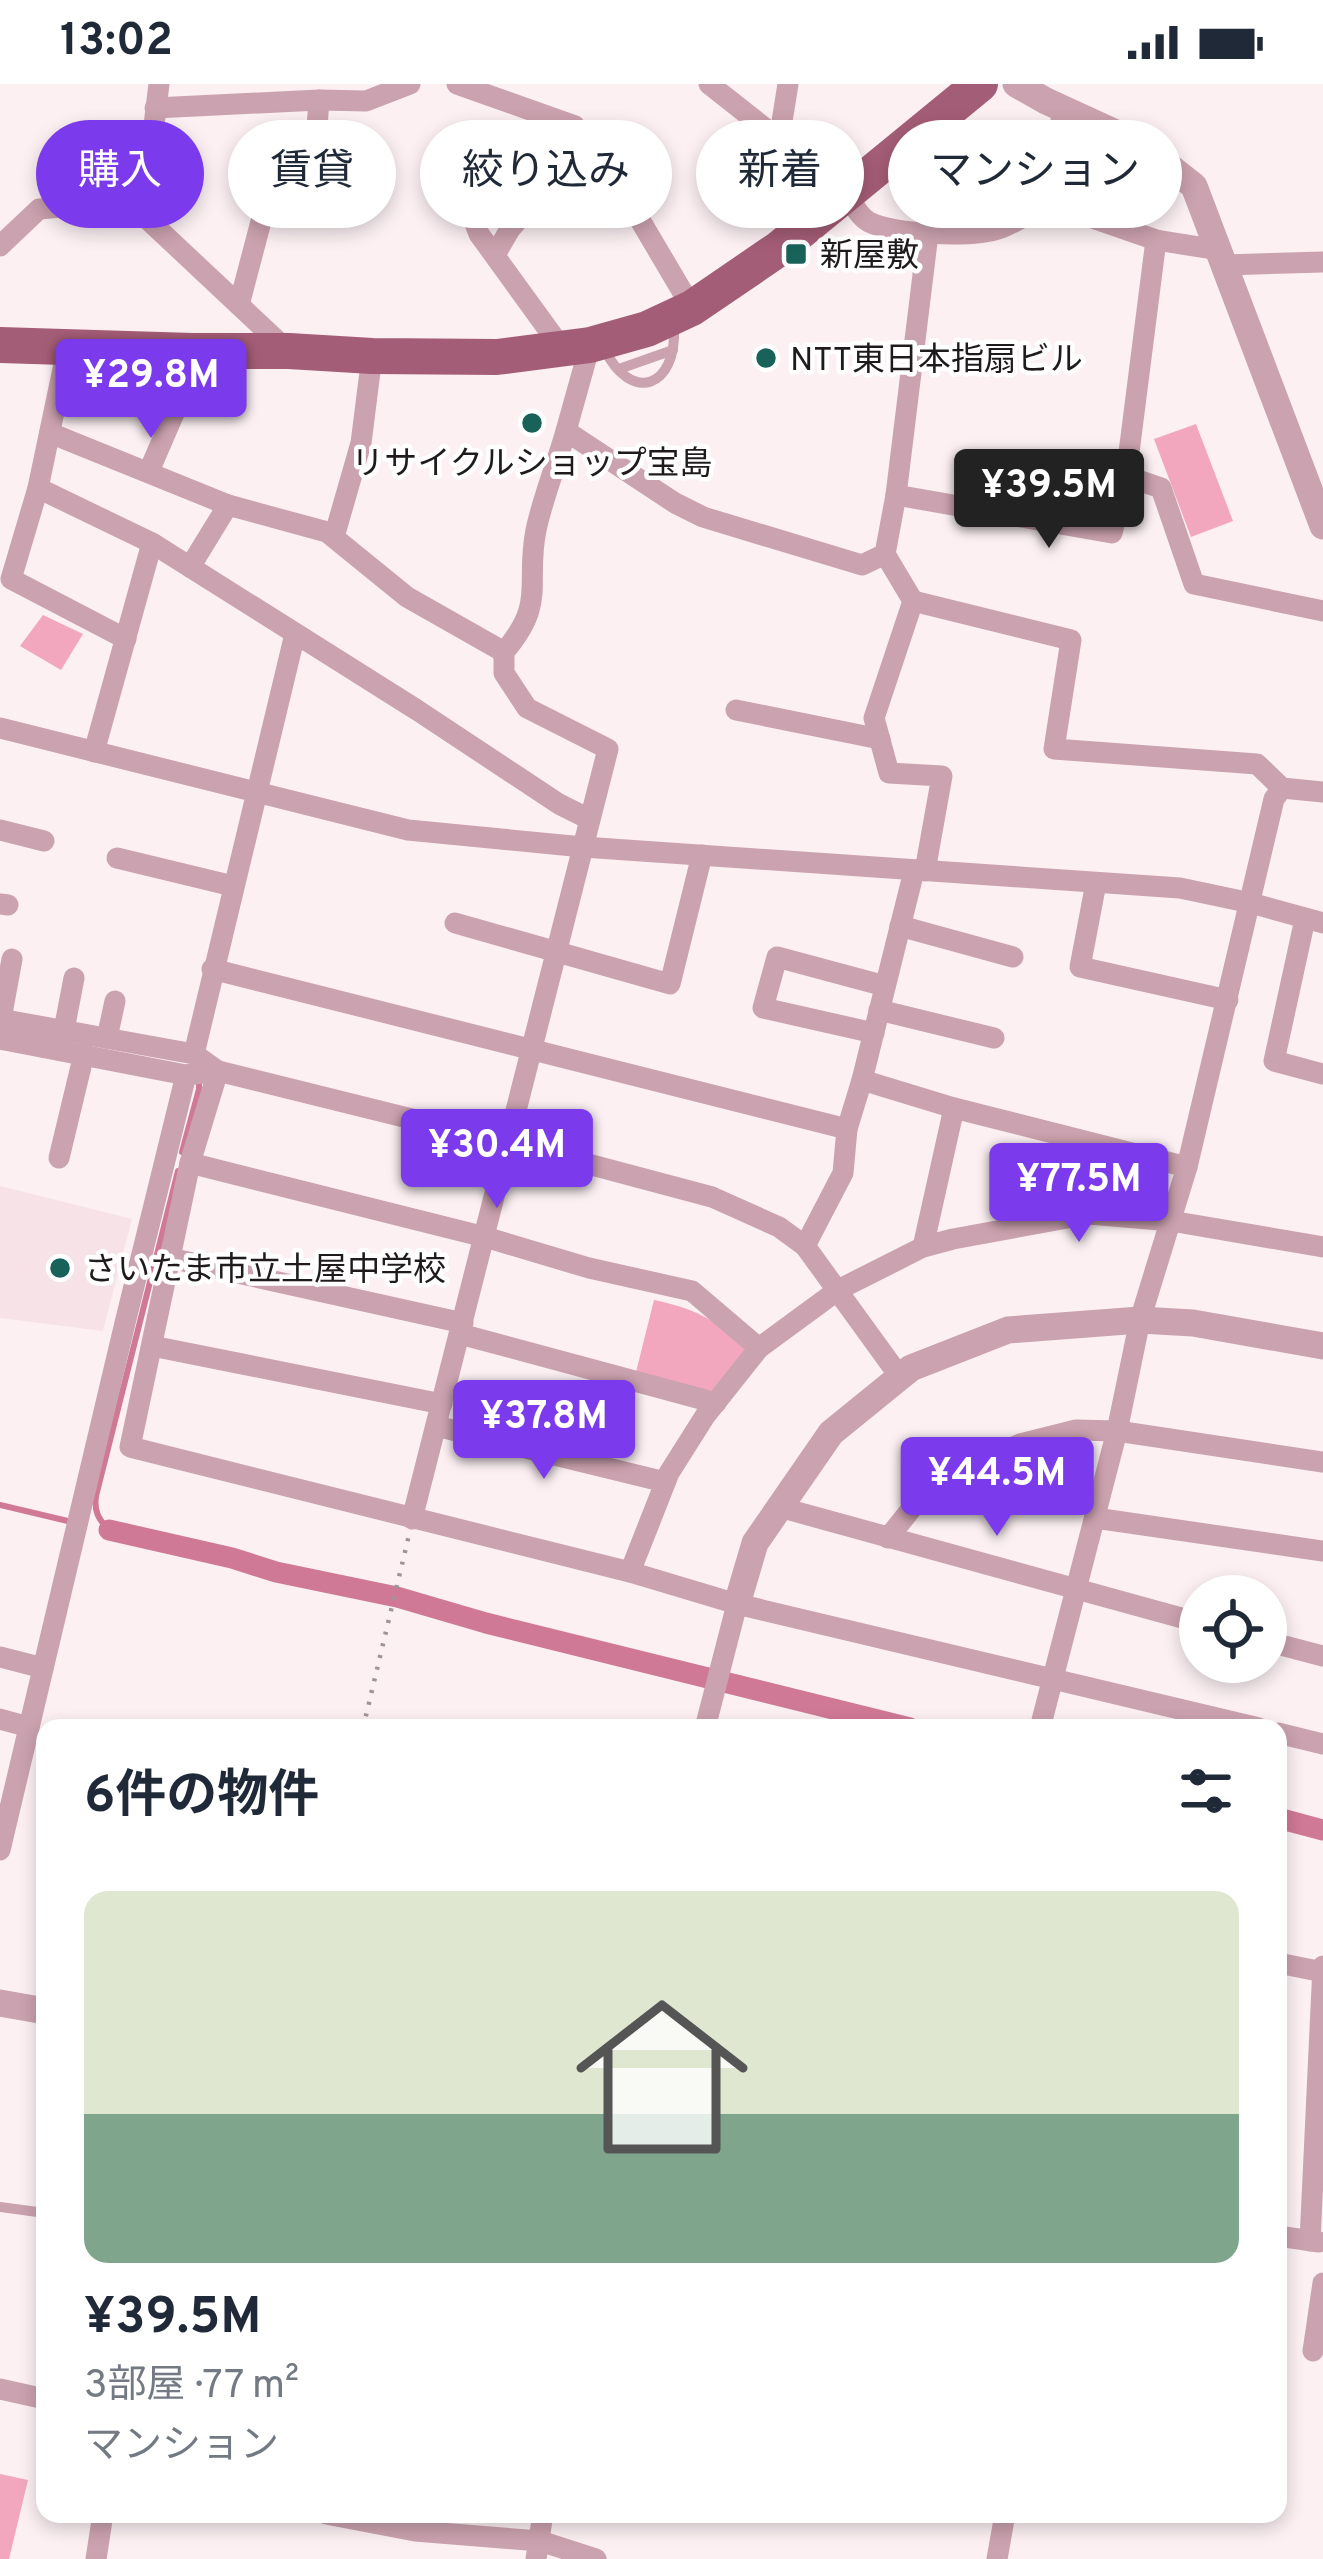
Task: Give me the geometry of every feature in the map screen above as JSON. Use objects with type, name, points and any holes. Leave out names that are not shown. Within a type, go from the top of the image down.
[{"type":"main road","points":[[864,177],[980,84]]},
{"type":"main road","points":[[0,345],[372,356],[497,357],[593,351],[647,329],[680,325],[804,228]]},
{"type":"street","points":[[154,120],[159,84]]},
{"type":"street","points":[[155,109],[367,101],[410,84]]},
{"type":"street","points":[[457,84],[558,120]]},
{"type":"street","points":[[710,84],[754,120]]},
{"type":"street","points":[[782,120],[788,84]]},
{"type":"street","points":[[1016,84],[1142,145],[1194,186],[1323,526]]},
{"type":"street","points":[[239,305],[274,172],[314,169],[319,100]]},
{"type":"street","points":[[1061,120],[1065,110]]},
{"type":"street","points":[[1,243],[36,212]]},
{"type":"street","points":[[864,217],[871,223],[928,234],[973,235],[1000,228]]},
{"type":"street","points":[[157,228],[289,351]]},
{"type":"street","points":[[412,1519],[608,749],[527,708],[505,674],[504,652],[520,634],[532,608],[536,532],[593,351],[495,255],[477,228]]},
{"type":"street","points":[[495,255],[511,228]]},
{"type":"street","points":[[637,228],[680,325]]},
{"type":"street","points":[[1122,228],[1222,257],[1323,262]]},
{"type":"street","points":[[928,234],[885,554],[913,601],[1071,640],[1054,749],[1256,764],[1282,788],[1323,792]]},
{"type":"street","points":[[896,495],[1112,533],[1126,476],[1156,240]]},
{"type":"street","points":[[68,345],[38,488],[11,579],[126,640]]},
{"type":"street","points":[[149,471],[201,351]]},
{"type":"street","points":[[334,538],[361,442],[372,356]]},
{"type":"street","points":[[566,431],[703,517],[862,565],[885,554]]},
{"type":"street","points":[[50,433],[229,505],[328,532],[406,597],[504,652]]},
{"type":"street","points":[[1079,460],[1161,488],[1194,584],[1323,611]]},
{"type":"street","points":[[38,488],[152,544],[559,804],[589,818]]},
{"type":"street","points":[[190,567],[229,505]]},
{"type":"street","points":[[94,752],[152,544]]},
{"type":"street","points":[[805,1246],[843,1173],[848,1130],[942,776],[889,772],[874,718],[913,601]]},
{"type":"street","points":[[0,1850],[3,1821],[34,1758],[29,1727],[295,634]]},
{"type":"street","points":[[736,710],[880,739]]},
{"type":"street","points":[[0,728],[408,830],[583,847],[1180,888],[1251,903],[1314,921],[1274,1061],[1323,1074]]},
{"type":"street","points":[[1042,1719],[1118,1431],[1140,1320],[1186,1167],[1274,799],[1282,788]]},
{"type":"street","points":[[0,830],[44,841]]},
{"type":"street","points":[[454,923],[670,984],[703,855]]},
{"type":"street","points":[[117,858],[233,886]]},
{"type":"street","points":[[1096,883],[1080,967],[1228,1000]]},
{"type":"street","points":[[900,926],[1013,957]]},
{"type":"street","points":[[874,1033],[763,1008],[777,957],[885,986]]},
{"type":"street","points":[[12,959],[0,1019],[107,1038],[190,1065],[712,1197],[779,1227],[805,1246],[901,1377]]},
{"type":"street","points":[[212,969],[848,1130]]},
{"type":"street","points":[[64,1030],[74,978]]},
{"type":"street","points":[[107,1038],[116,1001]]},
{"type":"street","points":[[879,1010],[994,1038]]},
{"type":"street","points":[[0,1040],[190,1065]]},
{"type":"street","points":[[58,1158],[84,1054]]},
{"type":"street","points":[[218,1071],[190,1163],[130,1447],[630,1572],[737,1604],[1222,1719]]},
{"type":"street","points":[[862,1080],[1186,1167]]},
{"type":"street","points":[[922,1247],[953,1108]]},
{"type":"street","points":[[190,1163],[692,1291],[759,1348]]},
{"type":"street","points":[[630,1572],[665,1482],[705,1416],[759,1348],[838,1290],[922,1247],[1089,1214],[1171,1221],[1323,1247]]},
{"type":"street","points":[[170,1258],[461,1329],[716,1403]]},
{"type":"street","points":[[708,1719],[754,1543],[831,1433],[911,1368],[1008,1330],[1140,1320],[1193,1323],[1323,1346]]},
{"type":"street","points":[[152,1346],[442,1403]]},
{"type":"street","points":[[436,1426],[665,1482]]},
{"type":"street","points":[[888,1538],[920,1498],[966,1468],[1020,1444],[1076,1430],[1118,1431],[1323,1462]]},
{"type":"street","points":[[779,1507],[1179,1617]]},
{"type":"street","points":[[1095,1518],[1323,1551]]},
{"type":"street","points":[[1287,1646],[1323,1655]]},
{"type":"street","points":[[0,1658],[43,1668]]},
{"type":"street","points":[[0,1719],[29,1727]]},
{"type":"street","points":[[1287,1735],[1323,1744]]},
{"type":"street","points":[[1287,1964],[1322,1970],[1317,2242],[1287,2237]]},
{"type":"street","points":[[0,2002],[36,2009]]},
{"type":"street","points":[[1313,2351],[1323,2283]]},
{"type":"street","points":[[0,2390],[36,2397]]},
{"type":"street","points":[[96,2559],[102,2523]]},
{"type":"street","points":[[373,2523],[596,2559]]},
{"type":"street","points":[[997,2559],[1003,2523]]},
{"type":"lane","points":[[593,351],[625,375],[647,383],[668,370],[680,325]]},
{"type":"lane","points":[[0,2207],[36,2212]]},
{"type":"path","points":[[365,1719],[412,1519]]},
{"type":"shaded area","points":[[1196,424],[1233,521],[1191,537],[1154,439]]},
{"type":"shaded area","points":[[43,615],[83,634],[61,670],[20,646]]},
{"type":"shaded area","name":"さいたま市立土屋中学校","points":[[0,1186],[132,1219],[103,1331],[0,1318]]},
{"type":"shaded area","points":[[654,1300],[703,1316],[744,1346],[745,1360],[720,1388],[708,1392],[636,1372]]},
{"type":"shaded area","points":[[0,2474],[28,2480],[9,2559],[0,2559]]},
{"type":"waterway","points":[[182,1152],[199,1078]]},
{"type":"waterway","points":[[109,1530],[98,1514],[96,1496],[178,1171]]},
{"type":"waterway","points":[[0,1505],[72,1522]]},
{"type":"waterway","points":[[109,1530],[397,1597],[874,1719]]},
{"type":"waterway","points":[[1287,1820],[1323,1830]]},
{"type":"place","name":"新屋敷","points":[[796,254]]},
{"type":"place","name":"NTT東日本指扇ビル","points":[[766,358]]},
{"type":"place","name":"リサイクルショップ宝島","points":[[532,423]]},
{"type":"place","name":"さいたま市立土屋中学校","points":[[60,1268]]}]
